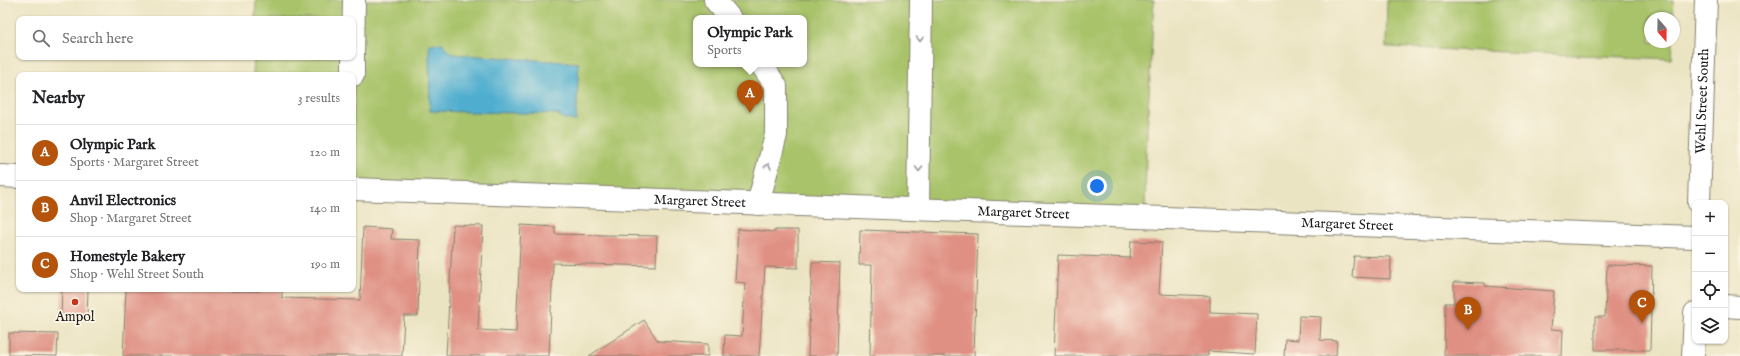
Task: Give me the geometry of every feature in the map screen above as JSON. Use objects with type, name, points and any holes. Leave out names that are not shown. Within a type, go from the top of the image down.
[{"type":"street","points":[[354,0],[354,16]]},
{"type":"street","points":[[715,0],[728,15]]},
{"type":"street","points":[[918,209],[921,0]]},
{"type":"street","name":"Wehl Street South","points":[[1699,200],[1706,0]]},
{"type":"street","points":[[353,60],[353,72]]},
{"type":"street","points":[[758,204],[776,135],[776,86],[763,67]]},
{"type":"street","points":[[0,176],[16,177]]},
{"type":"street","name":"Margaret Street","points":[[356,189],[1692,237]]},
{"type":"street","points":[[1728,306],[1740,307]]},
{"type":"street","points":[[1694,344],[1694,356]]},
{"type":"green space","points":[[256,0],[1154,0],[1146,152],[1145,217],[356,189],[356,72],[253,72],[254,60],[356,60],[356,16],[255,16]]},
{"type":"green space","points":[[1387,0],[1674,0],[1673,12],[1644,12],[1644,48],[1673,48],[1672,59],[1386,47]]},
{"type":"water","points":[[442,43],[452,54],[579,63],[576,121],[564,119],[557,114],[430,111],[429,44]]},
{"type":"building","points":[[453,225],[483,226],[478,330],[516,332],[521,225],[555,227],[555,234],[657,236],[656,266],[553,263],[549,356],[446,356]]},
{"type":"building","points":[[363,227],[392,229],[391,239],[420,240],[418,316],[404,316],[402,356],[123,356],[126,292],[282,292],[282,298],[360,300]]},
{"type":"building","points":[[738,229],[775,232],[775,230],[798,230],[798,268],[765,267],[759,356],[724,356],[725,335],[742,336],[745,283],[735,282]]},
{"type":"building","points":[[860,230],[978,234],[974,356],[870,356],[872,265],[859,265]]},
{"type":"building","points":[[1131,241],[1162,242],[1159,294],[1210,296],[1210,312],[1257,314],[1255,354],[1208,351],[1208,356],[1054,356],[1058,255],[1130,258]]},
{"type":"building","points":[[1354,256],[1391,257],[1390,279],[1352,277]]},
{"type":"building","points":[[812,262],[840,263],[837,356],[808,356]]},
{"type":"building","points":[[1607,265],[1652,266],[1650,350],[1595,350],[1595,317],[1605,317]]},
{"type":"building","points":[[1454,282],[1485,283],[1485,286],[1554,291],[1551,329],[1563,330],[1562,356],[1444,356],[1445,303],[1454,303]]},
{"type":"building","name":"Ampol","points":[[62,292],[88,292],[87,317],[61,316]]},
{"type":"building","points":[[1299,316],[1321,317],[1320,340],[1337,341],[1336,356],[1284,356],[1285,339],[1298,340]]},
{"type":"building","points":[[644,320],[658,341],[708,344],[708,356],[589,356]]},
{"type":"building","points":[[9,333],[58,334],[57,356],[9,355]]},
{"type":"place","name":"Olympic Park","points":[[750,113]]},
{"type":"place","name":"Ampol","points":[[75,302]]},
{"type":"place","name":"Homestyle Bakery","points":[[1642,323]]},
{"type":"place","name":"Anvil Electronics","points":[[1468,330]]}]
